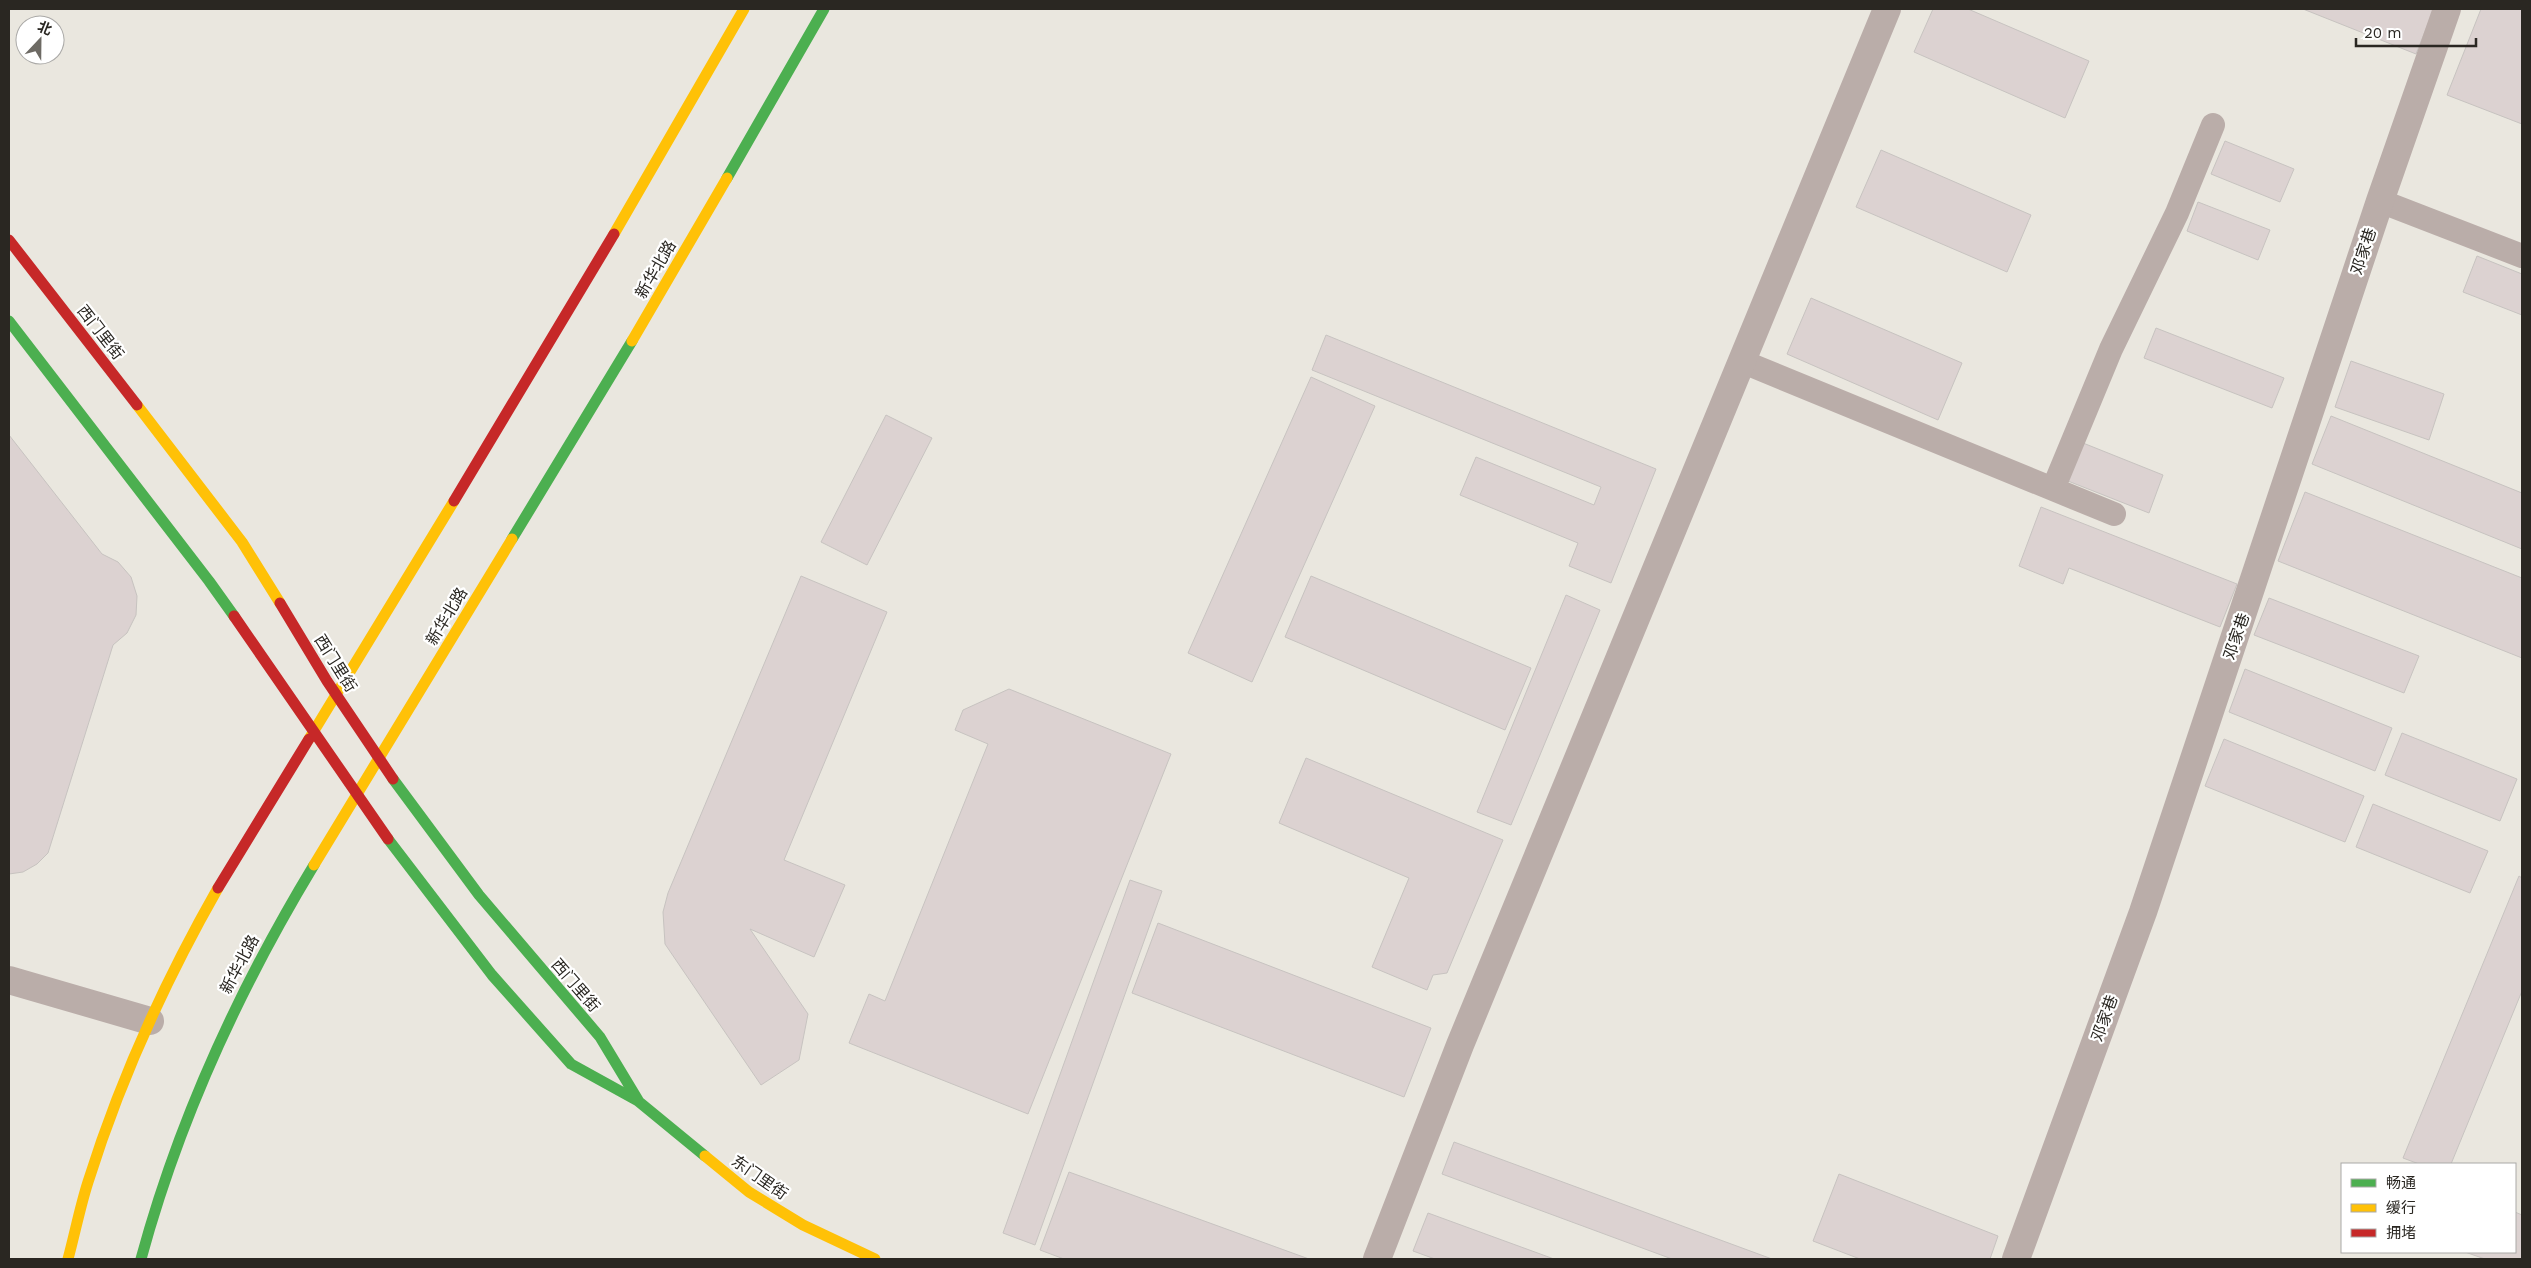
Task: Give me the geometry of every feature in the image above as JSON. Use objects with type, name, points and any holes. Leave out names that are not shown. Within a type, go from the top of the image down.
[{"type":"main road","points":[[68,1259],[87,1184],[130,1064],[179,960],[217,890],[582,290],[744,9]]},
{"type":"main road","name":"新华北路","points":[[141,1259],[154,1204],[195,1091],[217,1041],[278,925],[642,325],[824,9]]},
{"type":"main road","name":"西门里街","points":[[9,240],[242,542],[378,759],[479,895],[569,1003],[600,1037],[638,1101]]},
{"type":"main road","points":[[9,321],[208,581],[314,731],[356,796],[448,920],[539,1029],[571,1064],[638,1101]]},
{"type":"main road","name":"东门里街","points":[[638,1101],[749,1192],[802,1225],[875,1259]]},
{"type":"street","points":[[1377,1259],[1460,1044],[1887,9]]},
{"type":"street","name":"邓家巷","points":[[2016,1259],[2143,912],[2380,201],[2447,9]]},
{"type":"street","points":[[9,980],[150,1021]]},
{"type":"lane","points":[[2053,489],[2111,350],[2176,213],[2213,125]]},
{"type":"lane","points":[[2380,201],[2522,256]]},
{"type":"lane","points":[[1741,362],[2114,514]]},
{"type":"building","points":[[1933,9],[1968,9],[2089,61],[2065,118],[1914,52]]},
{"type":"building","points":[[2303,9],[2434,9],[2416,54]]},
{"type":"building","points":[[2481,9],[2522,9],[2522,124],[2447,95]]},
{"type":"building","points":[[2225,141],[2294,169],[2280,202],[2211,174]]},
{"type":"building","points":[[1881,150],[2031,215],[2007,272],[1856,207]]},
{"type":"building","points":[[2198,202],[2270,230],[2258,260],[2187,231]]},
{"type":"building","points":[[2477,256],[2522,274],[2522,315],[2463,292]]},
{"type":"building","points":[[1811,298],[1962,363],[1938,420],[1787,354]]},
{"type":"building","points":[[2156,328],[2284,378],[2272,408],[2144,358]]},
{"type":"building","points":[[1326,335],[1656,469],[1611,583],[1569,566],[1578,543],[1460,495],[1476,457],[1594,505],[1601,487],[1312,370]]},
{"type":"building","points":[[2351,361],[2444,394],[2429,440],[2335,407]]},
{"type":"building","points":[[1311,377],[1375,406],[1252,682],[1188,653]]},
{"type":"building","points":[[886,415],[932,438],[867,565],[821,542]]},
{"type":"building","points":[[2331,416],[2522,493],[2522,549],[2312,464]]},
{"type":"building","points":[[9,435],[102,554],[118,562],[131,577],[137,596],[136,615],[127,633],[113,645],[48,853],[37,864],[23,872],[9,874]]},
{"type":"building","points":[[2083,443],[2163,475],[2149,513],[2068,481]]},
{"type":"building","points":[[2305,492],[2522,578],[2522,658],[2278,561]]},
{"type":"building","points":[[2041,507],[2237,584],[2220,627],[2069,568],[2063,584],[2019,566]]},
{"type":"building","points":[[801,576],[887,612],[784,860],[845,885],[814,957],[750,929],[808,1014],[799,1060],[761,1085],[665,944],[663,912],[668,893]]},
{"type":"building","points":[[1311,576],[1531,668],[1505,730],[1285,637]]},
{"type":"building","points":[[1566,595],[1600,610],[1511,825],[1477,812]]},
{"type":"building","points":[[2269,598],[2419,656],[2404,693],[2254,635]]},
{"type":"building","points":[[2245,669],[2392,728],[2375,771],[2229,712]]},
{"type":"building","points":[[1009,689],[1171,754],[1028,1114],[849,1043],[869,994],[885,1001],[988,744],[955,730],[963,710]]},
{"type":"building","points":[[2402,733],[2517,779],[2500,821],[2385,775]]},
{"type":"building","points":[[2224,739],[2364,796],[2345,842],[2205,786]]},
{"type":"building","points":[[1306,758],[1503,840],[1447,973],[1433,975],[1427,990],[1372,967],[1409,878],[1279,823]]},
{"type":"building","points":[[2373,804],[2488,851],[2470,893],[2356,847]]},
{"type":"building","points":[[2519,876],[2522,878],[2522,991],[2451,1163],[2416,1163],[2403,1158]]},
{"type":"building","points":[[1130,880],[1162,891],[1035,1245],[1003,1233]]},
{"type":"building","points":[[1158,923],[1431,1028],[1404,1097],[1132,993]]},
{"type":"building","points":[[1454,1142],[1772,1259],[1672,1259],[1442,1174]]},
{"type":"building","points":[[1069,1172],[1309,1259],[1064,1259],[1040,1250]]},
{"type":"building","points":[[1839,1174],[1998,1236],[1990,1259],[1860,1259],[1813,1241]]},
{"type":"building","points":[[2516,1212],[2522,1215],[2522,1259],[2485,1259],[2468,1253],[2516,1253]]},
{"type":"building","points":[[1428,1213],[1554,1259],[1435,1259],[1413,1251]]},
{"type":"traffic: fast","points":[[727,178],[824,9]]},
{"type":"traffic: fast","points":[[9,321],[234,616]]},
{"type":"traffic: fast","points":[[512,539],[632,341]]},
{"type":"traffic: fast","points":[[393,779],[479,895],[600,1037],[638,1100]]},
{"type":"traffic: fast","points":[[388,839],[492,975],[571,1064],[638,1101],[705,1156]]},
{"type":"traffic: fast","points":[[141,1259],[156,1207],[174,1156],[214,1056],[236,1007],[261,959],[314,865]]},
{"type":"traffic: slow","points":[[614,234],[744,9]]},
{"type":"traffic: slow","points":[[632,341],[727,178]]},
{"type":"traffic: slow","points":[[137,405],[242,542],[280,603]]},
{"type":"traffic: slow","points":[[309,739],[454,501]]},
{"type":"traffic: slow","points":[[314,865],[512,539]]},
{"type":"traffic: slow","points":[[68,1259],[82,1201],[114,1106],[162,995],[218,888]]},
{"type":"traffic: slow","points":[[705,1156],[749,1192],[803,1225],[875,1259]]},
{"type":"traffic: jam","points":[[454,501],[614,234]]},
{"type":"traffic: jam","points":[[9,240],[137,405]]},
{"type":"traffic: jam","points":[[280,603],[327,681],[393,779]]},
{"type":"traffic: jam","points":[[234,616],[388,839]]},
{"type":"traffic: jam","points":[[218,888],[309,739]]}]
